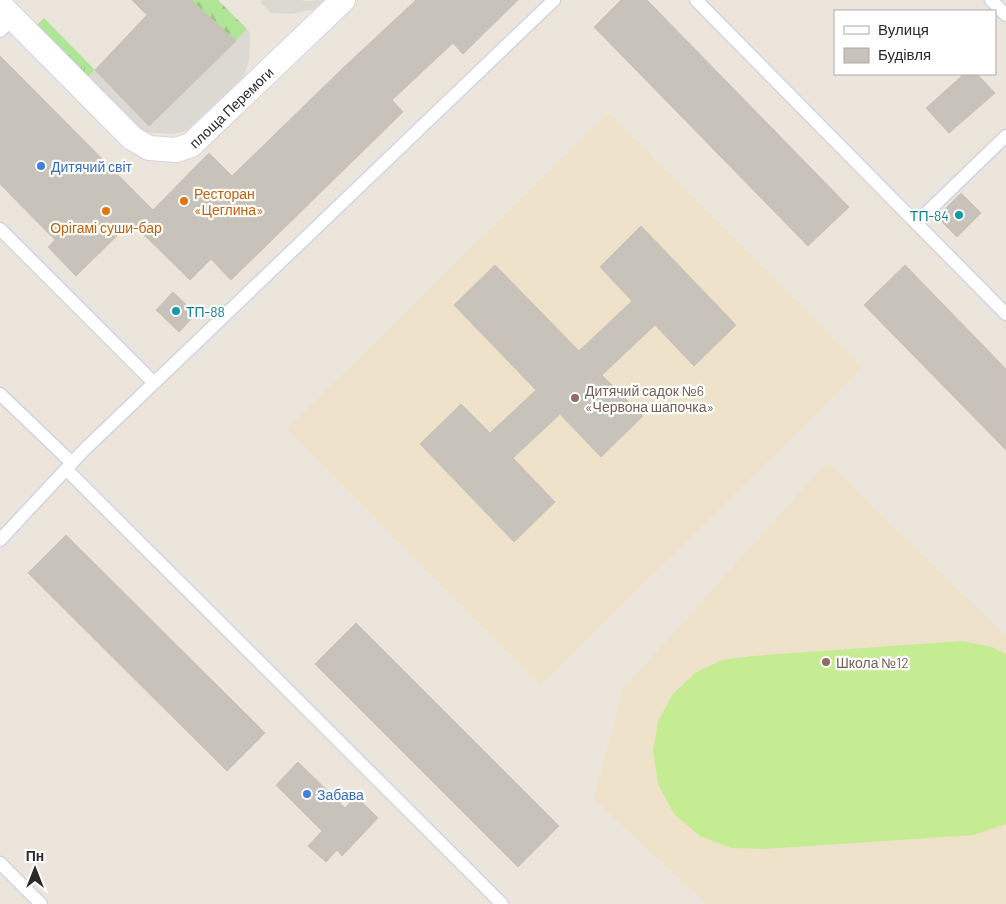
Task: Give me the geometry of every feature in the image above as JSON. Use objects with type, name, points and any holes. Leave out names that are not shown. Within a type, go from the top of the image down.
[{"type":"street","name":"площа Перемоги","points":[[4,18],[132,138],[149,148],[176,150],[191,145],[343,0]]},
{"type":"lane","points":[[0,540],[69,466],[154,383],[554,0]]},
{"type":"lane","points":[[696,0],[1006,314]]},
{"type":"lane","points":[[991,0],[1006,15]]},
{"type":"lane","points":[[916,223],[1006,136]]},
{"type":"lane","points":[[0,229],[154,383]]},
{"type":"lane","points":[[0,394],[502,904]]},
{"type":"lane","points":[[0,863],[41,904]]},
{"type":"shaded area","points":[[262,0],[324,0],[315,9],[291,14],[271,13],[260,2]]},
{"type":"shaded area","points":[[247,29],[250,33],[249,61],[243,77],[186,131],[173,134],[137,132],[86,79],[95,70],[149,126]]},
{"type":"shaded area","name":"Дитячий садок №6 «Червона шапочка»","points":[[609,112],[863,368],[540,685],[287,429]]},
{"type":"shaded area","name":"Школа №12","points":[[827,462],[1006,636],[1006,904],[706,904],[594,799],[623,689]]},
{"type":"green space","points":[[191,0],[218,0],[247,29],[236,41]]},
{"type":"green space","points":[[44,18],[95,70],[86,79],[34,28]]},
{"type":"green space","points":[[962,641],[992,647],[1006,654],[1006,824],[974,835],[765,849],[731,848],[700,836],[674,814],[658,784],[653,751],[658,721],[673,694],[695,673],[722,660],[753,656]]},
{"type":"building","points":[[132,0],[191,0],[236,41],[149,126],[95,70],[147,15]]},
{"type":"building","points":[[416,0],[518,0],[463,54],[453,43],[392,100],[403,112],[231,280],[211,259],[190,280],[131,222],[76,276],[48,247],[55,240],[0,184],[0,56],[153,210],[209,153],[232,176]]},
{"type":"building","points":[[621,0],[647,0],[849,207],[808,246],[594,27]]},
{"type":"building","points":[[963,75],[978,75],[995,93],[949,133],[926,108]]},
{"type":"building","name":"ТП-84","points":[[961,193],[981,213],[957,237],[937,217]]},
{"type":"building","points":[[641,226],[736,325],[694,366],[655,325],[602,375],[643,416],[601,457],[560,414],[513,458],[555,502],[514,542],[420,444],[461,404],[490,433],[536,390],[454,305],[495,265],[579,351],[632,301],[600,267]]},
{"type":"building","points":[[905,265],[1006,369],[1006,450],[864,305]]},
{"type":"building","name":"ТП-88","points":[[173,292],[196,314],[179,332],[156,310]]},
{"type":"building","points":[[66,535],[265,733],[227,771],[28,573]]},
{"type":"building","points":[[356,623],[559,826],[518,867],[315,664]]},
{"type":"building","points":[[298,762],[345,808],[356,796],[378,818],[342,856],[337,850],[326,862],[308,846],[322,831],[276,785]]},
{"type":"place","name":"Дитячий світ","points":[[41,166]]},
{"type":"place","name":"Ресторан «Цеглина»","points":[[184,201]]},
{"type":"place","name":"Орігамі суши-бар","points":[[106,211]]},
{"type":"place","name":"ТП-84","points":[[959,215]]},
{"type":"place","name":"ТП-88","points":[[176,311]]},
{"type":"place","name":"Дитячий садок №6 «Червона шапочка»","points":[[575,398]]},
{"type":"place","name":"Школа №12","points":[[826,662]]},
{"type":"place","name":"Забава","points":[[307,794]]}]
